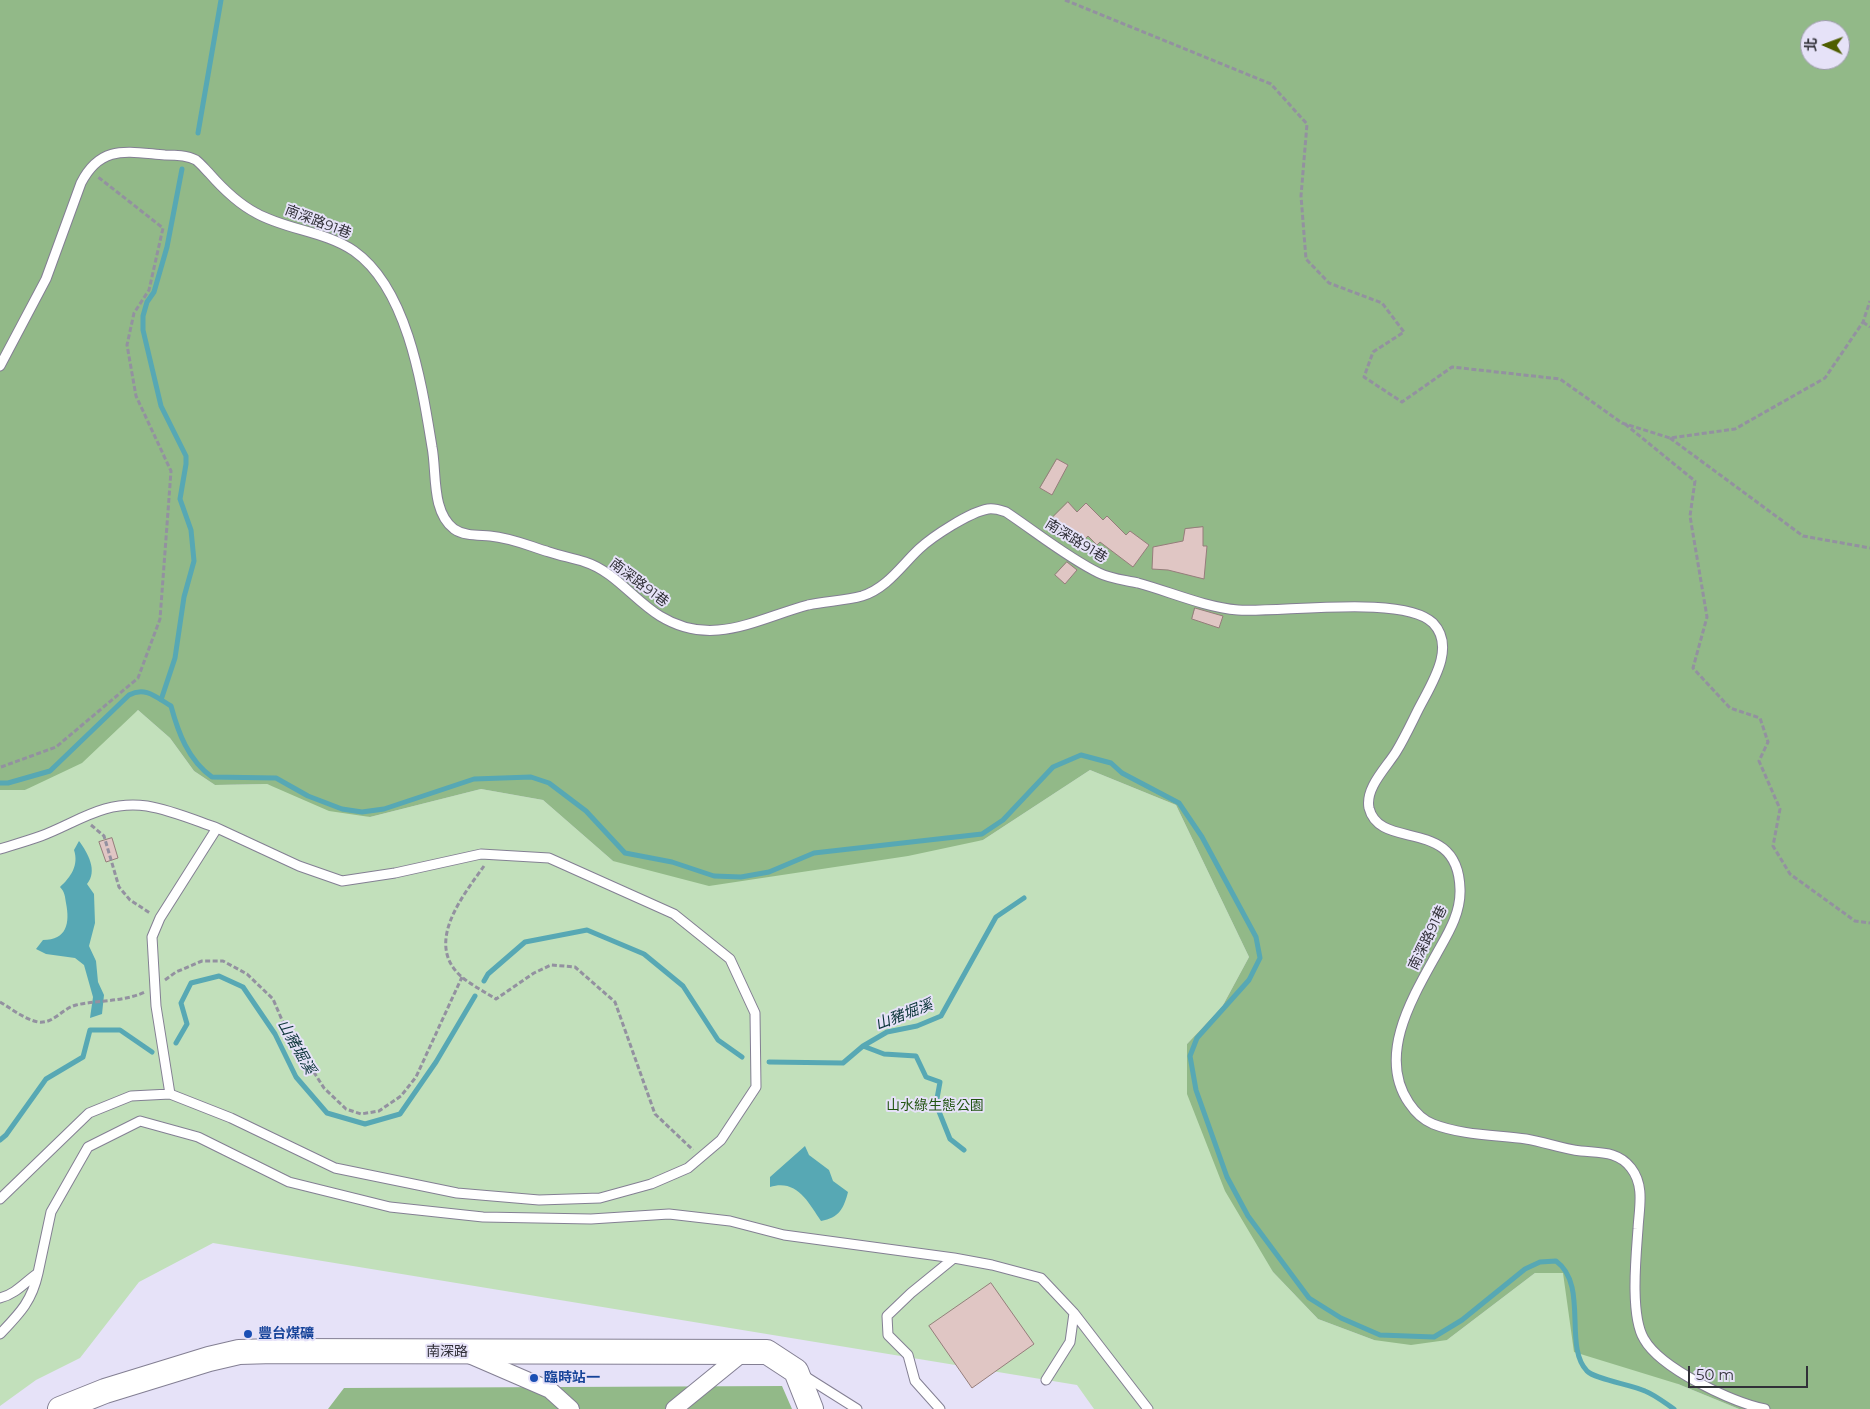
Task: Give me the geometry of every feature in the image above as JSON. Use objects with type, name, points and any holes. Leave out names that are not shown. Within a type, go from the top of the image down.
[{"type":"main road","name":"南深路","points":[[60,1409],[89,1404],[113,1388],[239,1352],[767,1352],[796,1371]]},
{"type":"main road","points":[[796,1371],[811,1409]]},
{"type":"street","points":[[460,1351],[550,1390],[571,1409]]},
{"type":"street","points":[[674,1409],[744,1352]]},
{"type":"lane","name":"南深路91巷","points":[[0,366],[46,279],[80,183],[88,169],[101,157],[120,152],[182,156],[195,160],[237,202],[259,215],[324,237],[353,250],[373,269],[401,313],[410,337],[433,450],[438,499],[448,523],[457,531],[468,535],[518,540],[546,551],[589,563],[605,573],[648,609],[677,626],[692,631],[714,631],[744,626],[779,613],[807,606],[862,596],[878,589],[892,578],[921,547],[937,535],[980,511],[992,508],[1006,512],[1100,574],[1216,606],[1252,610],[1296,607],[1384,608],[1405,610],[1422,615],[1434,624],[1442,638],[1442,655],[1438,673],[1397,751],[1373,787],[1369,798],[1370,811],[1378,824],[1390,831],[1410,834],[1438,843],[1450,855],[1458,870],[1460,891],[1458,910],[1401,1028],[1396,1045],[1396,1062],[1400,1085],[1408,1102],[1420,1116],[1431,1123],[1450,1129],[1531,1140],[1580,1151],[1598,1151],[1616,1155],[1628,1164],[1639,1180],[1640,1194],[1635,1264],[1637,1319],[1643,1338],[1657,1354],[1698,1382],[1726,1397],[1765,1409]]},
{"type":"lane","points":[[0,849],[41,836],[72,820],[102,808],[145,806],[168,811],[217,828],[299,866],[342,881],[396,873],[481,854],[548,858],[674,914],[730,959],[756,1013],[756,1087],[721,1140],[688,1168],[651,1184],[600,1198],[539,1200],[457,1193],[335,1168],[231,1118],[170,1094],[130,1096],[89,1113],[0,1199]]},
{"type":"lane","points":[[170,1094],[156,1006],[152,937],[160,918],[217,828]]},
{"type":"lane","points":[[0,1334],[24,1308],[34,1292],[51,1212],[88,1147],[140,1121],[198,1137],[288,1182],[390,1207],[483,1217],[591,1219],[669,1214],[730,1221],[784,1235],[954,1258],[992,1265],[1041,1278],[1074,1313],[1148,1409]]},
{"type":"lane","points":[[940,1409],[915,1381],[908,1354],[888,1334],[887,1316],[911,1293],[954,1258]]},
{"type":"lane","points":[[0,1298],[12,1295],[38,1272]]},
{"type":"lane","points":[[1046,1380],[1070,1342],[1074,1313]]},
{"type":"lane","points":[[796,1371],[857,1409]]},
{"type":"path","points":[[1065,0],[1271,84],[1307,124],[1301,196],[1306,259],[1329,283],[1382,303],[1404,332],[1373,352],[1364,377],[1402,402],[1452,367],[1560,379],[1622,422],[1695,481],[1690,516],[1707,617],[1692,668],[1730,708],[1760,718],[1768,742],[1759,761],[1780,809],[1773,846],[1790,874],[1855,921],[1870,923]]},
{"type":"path","points":[[1,767],[56,747],[138,678],[160,619],[171,472],[136,396],[126,345],[134,313],[149,290],[164,228],[88,169]]},
{"type":"path","points":[[1670,438],[1735,429],[1825,378],[1863,322],[1870,301]]},
{"type":"path","points":[[1863,322],[1870,327]]},
{"type":"path","points":[[1622,422],[1670,438],[1803,536],[1870,548]]},
{"type":"path","points":[[85,815],[88,822],[104,836],[119,887],[130,900],[160,918]]},
{"type":"path","points":[[492,854],[457,905],[449,923],[445,942],[448,961],[462,977],[496,1000],[525,978],[551,965],[575,968],[581,972],[615,1002],[655,1114],[701,1157]]},
{"type":"path","points":[[0,1002],[19,1014],[38,1022],[52,1021],[74,1006],[134,997],[156,987],[176,972],[202,961],[223,961],[247,974],[273,999],[285,1027],[324,1088],[346,1109],[361,1114],[379,1111],[401,1096],[416,1077],[462,977]]},
{"type":"green space","points":[[0,0],[1870,0],[1870,1409],[1739,1409],[1678,1384],[1574,1352],[1563,1273],[1535,1273],[1447,1340],[1411,1345],[1374,1340],[1318,1319],[1273,1272],[1225,1191],[1187,1094],[1187,1044],[1222,1007],[1249,957],[1176,805],[1090,770],[983,840],[908,856],[709,886],[613,861],[543,800],[481,789],[370,817],[329,811],[267,784],[215,785],[194,771],[170,738],[138,710],[82,763],[25,790],[0,790]]},
{"type":"green space","name":"山水綠生態公園","points":[[138,710],[170,738],[194,771],[215,785],[267,784],[370,817],[481,789],[543,800],[613,861],[983,840],[1090,770],[1176,805],[1249,957],[1222,1007],[1187,1044],[1273,1272],[1318,1319],[1374,1340],[1447,1340],[1535,1273],[1563,1273],[1678,1384],[1739,1409],[1094,1409],[1077,1385],[213,1243],[139,1282],[80,1358],[36,1380],[0,1406],[0,790],[25,790]]},
{"type":"green space","points":[[782,1386],[792,1409],[328,1409],[344,1388]]},
{"type":"water","points":[[79,841],[86,851],[92,868],[87,884],[94,894],[95,923],[89,946],[96,961],[98,982],[104,995],[102,1014],[90,1018],[93,997],[84,965],[75,958],[46,954],[36,949],[43,940],[57,937],[65,929],[67,910],[63,891],[60,887],[68,879],[75,866],[74,850]]},
{"type":"water","points":[[805,1146],[809,1155],[829,1170],[833,1181],[848,1192],[845,1203],[840,1211],[827,1220],[821,1221],[806,1200],[795,1189],[779,1185],[770,1187],[770,1177]]},
{"type":"building","points":[[1057,459],[1068,465],[1052,495],[1040,488]]},
{"type":"building","points":[[1068,502],[1077,512],[1086,503],[1103,520],[1107,516],[1126,535],[1130,531],[1149,545],[1133,567],[1100,542],[1097,545],[1088,536],[1080,544],[1053,517]]},
{"type":"building","points":[[1203,527],[1203,546],[1207,546],[1204,579],[1168,570],[1152,569],[1153,547],[1183,541],[1185,529]]},
{"type":"building","points":[[1067,562],[1077,570],[1065,584],[1055,575]]},
{"type":"building","points":[[1195,608],[1223,616],[1219,628],[1192,619]]},
{"type":"building","points":[[112,838],[118,858],[106,862],[99,842]]},
{"type":"building","points":[[991,1283],[1034,1344],[972,1388],[929,1326]]},
{"type":"waterway","points":[[198,133],[221,0]]},
{"type":"waterway","points":[[161,700],[175,658],[184,597],[194,561],[191,530],[180,499],[186,456],[161,406],[143,330],[143,316],[147,302],[154,292],[167,247],[182,169]]},
{"type":"waterway","points":[[0,783],[8,783],[50,771],[129,695],[145,692],[171,706],[177,726],[190,754],[212,777],[276,778],[308,796],[342,809],[362,812],[384,809],[474,779],[531,777],[549,783],[586,811],[625,853],[672,862],[714,876],[741,877],[769,872],[814,853],[982,834],[1003,820],[1053,767],[1081,755],[1111,763],[1122,773],[1179,803],[1202,837],[1256,937],[1260,958],[1249,980],[1197,1038],[1190,1056],[1196,1090],[1227,1177],[1248,1216],[1309,1298],[1341,1318],[1380,1335],[1434,1337],[1462,1320],[1525,1269],[1540,1262],[1556,1261],[1566,1272],[1571,1285],[1574,1300],[1577,1347],[1580,1360],[1587,1371],[1597,1377],[1645,1391],[1674,1409]]},
{"type":"waterway","name":"山豬堀溪","points":[[769,1062],[843,1063],[863,1046],[887,1032],[917,1026],[941,1016],[996,917],[1024,898]]},
{"type":"waterway","name":"山豬堀溪","points":[[484,981],[488,974],[525,942],[587,930],[644,954],[683,986],[718,1040],[742,1057]]},
{"type":"waterway","name":"山豬堀溪","points":[[176,1043],[187,1024],[181,1003],[191,983],[219,976],[243,987],[275,1034],[296,1077],[327,1113],[365,1124],[400,1114],[436,1062],[475,996]]},
{"type":"waterway","name":"山豬堀溪","points":[[0,1140],[6,1135],[46,1079],[83,1057],[90,1030],[120,1030],[152,1052]]},
{"type":"waterway","points":[[863,1046],[884,1054],[916,1056],[926,1077],[940,1082],[936,1104],[950,1139],[964,1150]]},
{"type":"place","name":"豐台煤礦","points":[[248,1334]]},
{"type":"place","name":"臨時站一","points":[[534,1378]]}]
